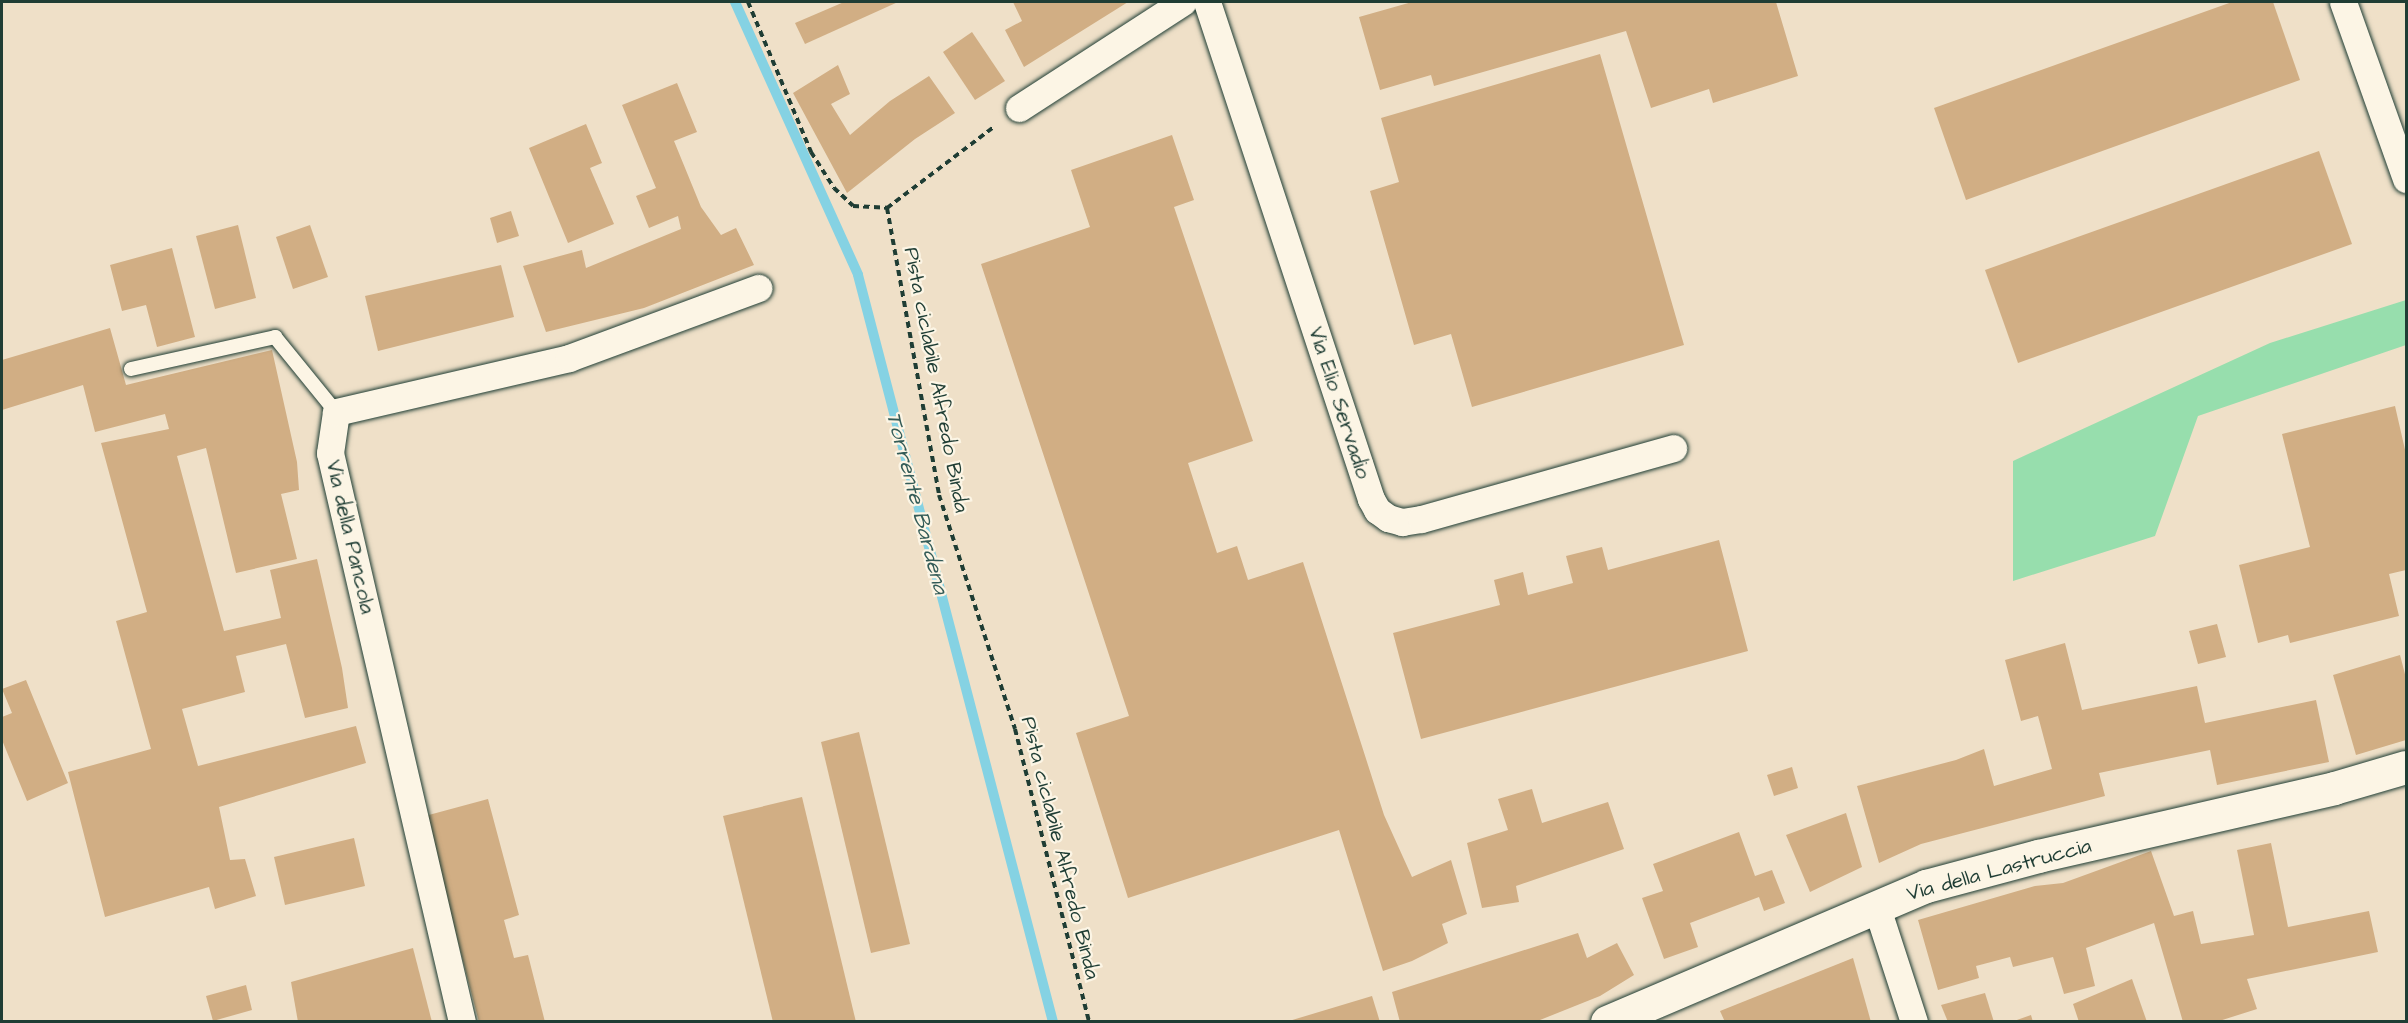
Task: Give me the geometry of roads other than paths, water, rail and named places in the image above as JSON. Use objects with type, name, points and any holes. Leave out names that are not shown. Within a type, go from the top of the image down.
[{"type":"street","points":[[1019,108],[1183,2]]},
{"type":"street","name":"Via Elio Servadio","points":[[1207,2],[1371,499],[1377,510],[1388,518],[1402,522],[1421,519],[1673,448]]},
{"type":"street","points":[[2343,2],[2406,178]]},
{"type":"street","points":[[336,412],[569,358],[758,288]]},
{"type":"street","name":"Via della Pancola","points":[[336,412],[330,453],[462,1022]]},
{"type":"street","name":"Via della Lastruccia","points":[[1607,1022],[1876,905],[1926,886],[2038,856],[2334,789],[2406,767]]},
{"type":"street","points":[[1876,905],[1914,1022]]},
{"type":"lane","points":[[131,369],[275,337],[336,412]]},
{"type":"waterway","name":"Torrente Bardena","points":[[735,2],[858,275],[1053,1022]]}]
